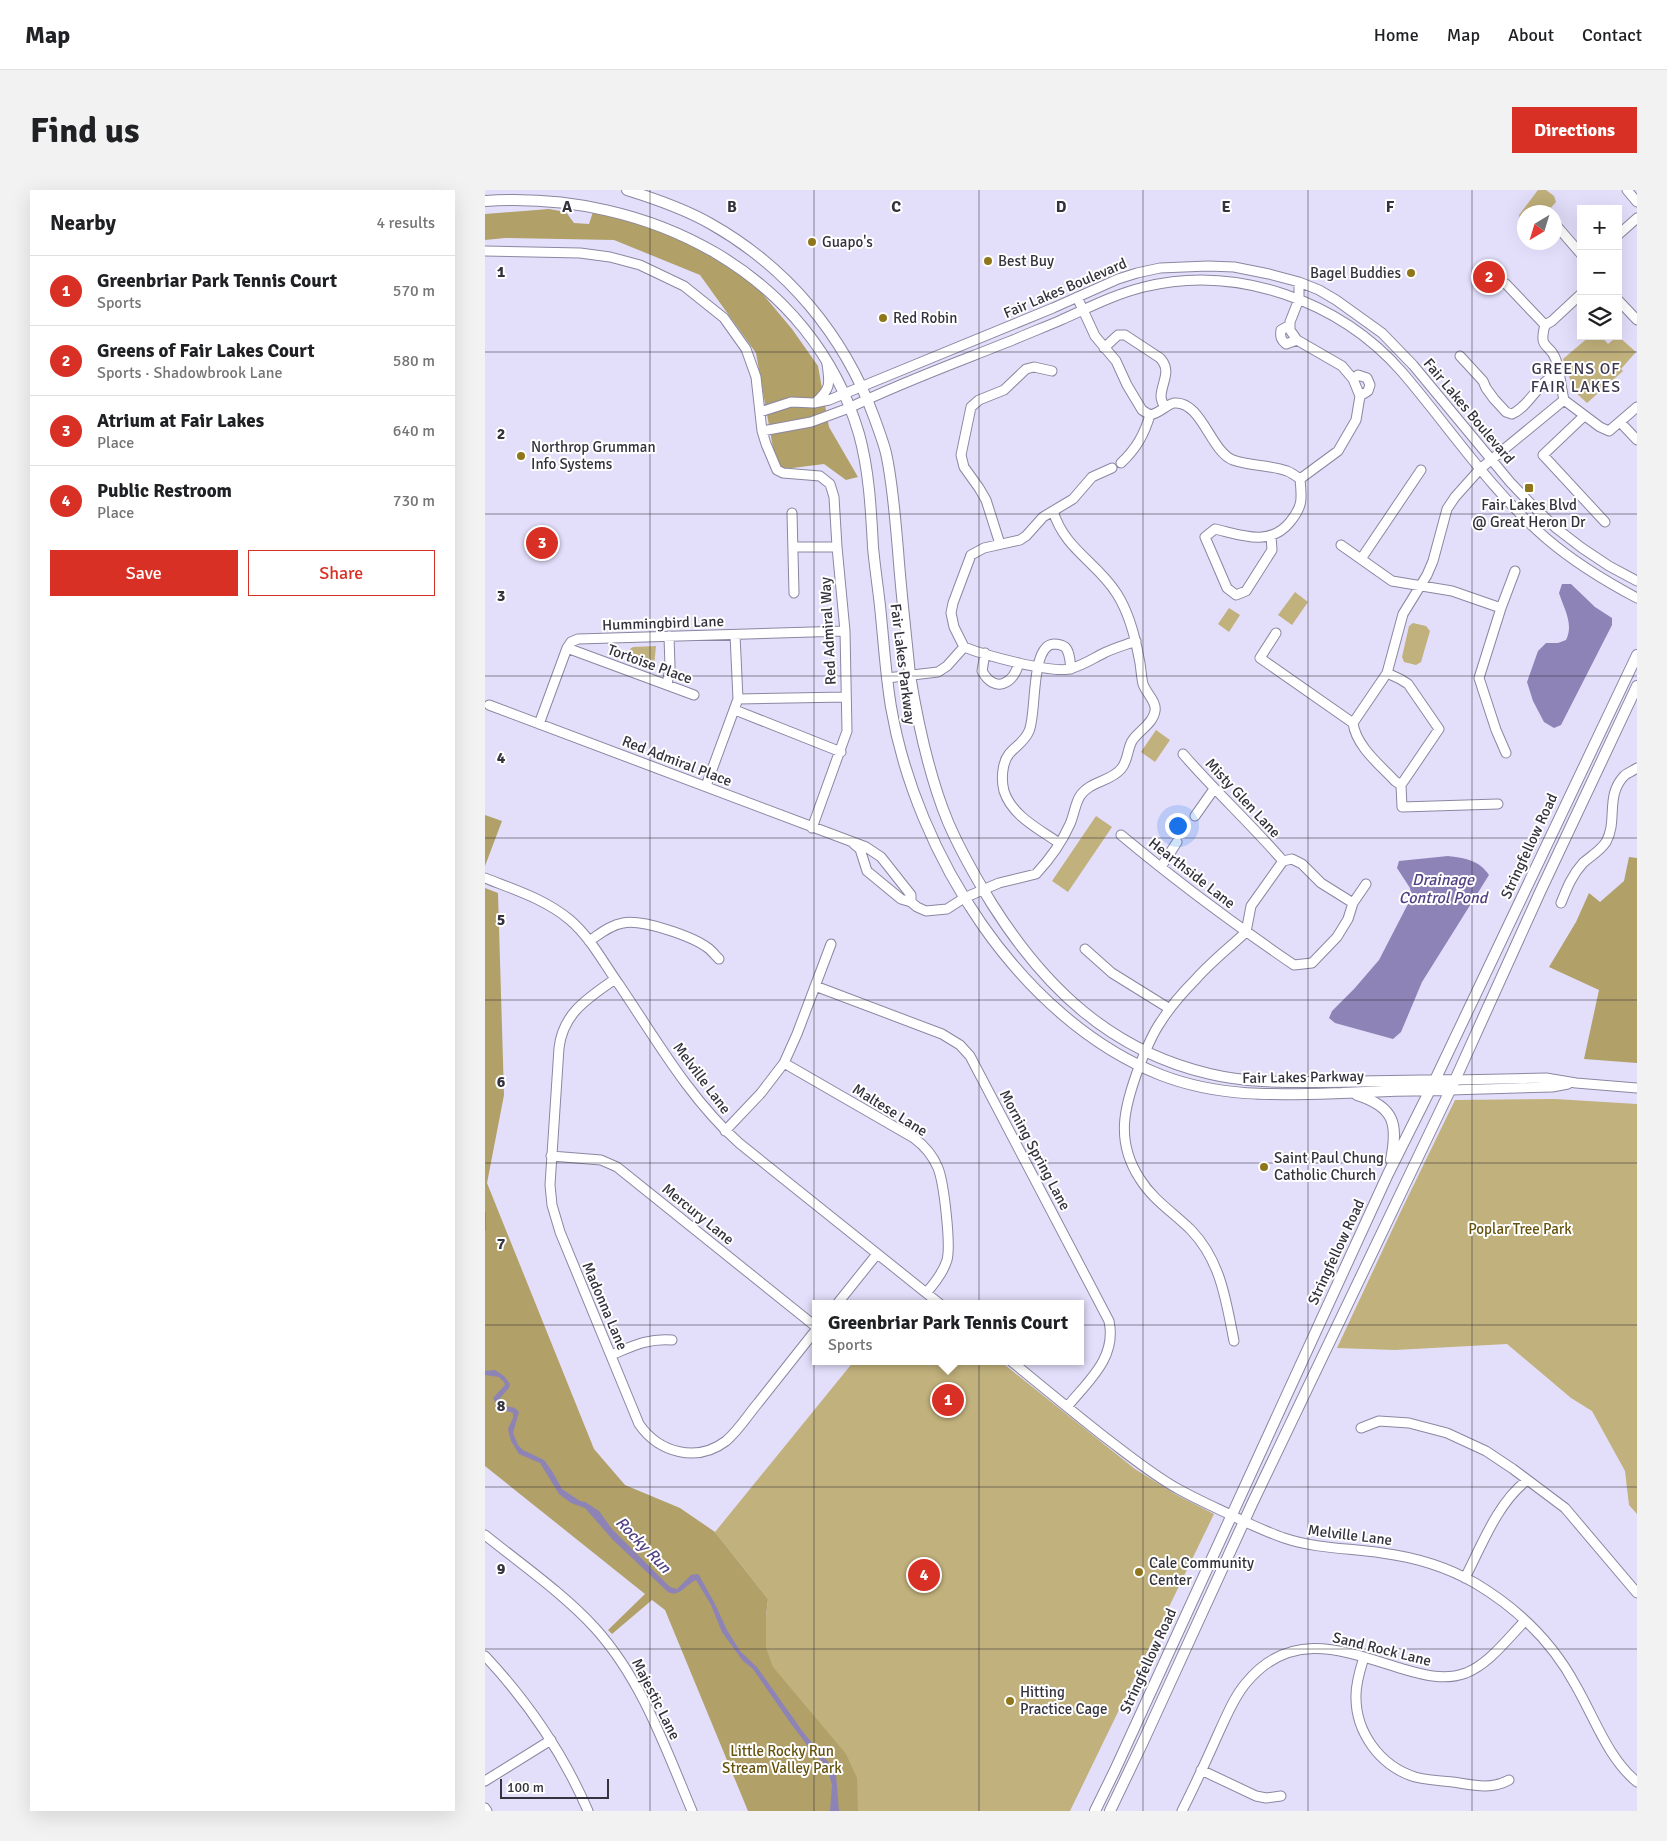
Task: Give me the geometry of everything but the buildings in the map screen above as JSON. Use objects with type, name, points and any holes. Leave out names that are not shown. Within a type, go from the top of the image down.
[{"type":"main road","name":"Fair Lakes Parkway","points":[[627,190],[661,201],[710,223],[764,259],[818,315],[846,356],[867,399],[885,451],[891,477],[911,675],[921,733],[948,822],[983,891],[1016,940],[1058,990],[1096,1022],[1117,1036],[1145,1051],[1190,1069],[1210,1074],[1245,1080],[1277,1082],[1455,1080]]},
{"type":"main road","name":"Fair Lakes Parkway","points":[[485,202],[530,196],[583,197],[641,210],[691,230],[725,250],[774,291],[808,331],[827,361],[859,434],[870,495],[873,549],[887,678],[896,731],[909,781],[942,859],[964,898],[1003,951],[1044,996],[1088,1034],[1140,1066],[1187,1083],[1233,1093],[1283,1095],[1450,1090]]},
{"type":"main road","name":"Stringfellow Road","points":[[1095,1811],[1388,1174],[1435,1080],[1637,655]]},
{"type":"main road","name":"Stringfellow Road","points":[[1110,1811],[1244,1521],[1455,1080],[1541,890],[1637,686]]},
{"type":"main road","points":[[1349,1092],[1379,1104],[1395,1128],[1388,1174]]},
{"type":"street","points":[[1627,190],[1637,202]]},
{"type":"street","points":[[1622,231],[1637,218]]},
{"type":"street","points":[[1562,232],[1578,250]]},
{"type":"street","points":[[485,251],[594,254],[641,265],[671,278],[713,308],[740,338],[754,369],[762,431]]},
{"type":"street","name":"Fair Lakes Boulevard","points":[[760,412],[791,402],[814,403],[829,400],[1137,273],[1174,267],[1208,266],[1234,268],[1299,282],[1336,300],[1382,333],[1413,365],[1515,488],[1556,528],[1609,566],[1637,581]]},
{"type":"street","name":"Fair Lakes Boulevard","points":[[762,431],[811,422],[849,408],[1123,293],[1175,281],[1226,281],[1261,288],[1299,299],[1323,310],[1353,328],[1385,354],[1401,371],[1480,469],[1523,517],[1547,539],[1592,572],[1637,598]]},
{"type":"street","points":[[1299,282],[1299,299],[1290,330],[1297,340],[1342,366],[1353,379],[1360,396],[1355,420],[1338,451],[1301,479]]},
{"type":"street","points":[[1506,284],[1545,325]]},
{"type":"street","points":[[1299,299],[1312,288]]},
{"type":"street","points":[[1580,295],[1552,321],[1545,325],[1542,336],[1543,343],[1555,358],[1564,400],[1584,416],[1609,431],[1637,407]]},
{"type":"street","points":[[1077,297],[1095,336],[1116,361],[1127,385],[1142,410],[1151,415],[1160,413],[1165,407],[1175,403],[1183,405],[1192,410],[1200,419],[1223,455],[1233,460],[1287,471],[1301,479]]},
{"type":"street","points":[[1622,304],[1637,320]]},
{"type":"street","points":[[1105,348],[1118,336],[1125,335],[1161,358],[1165,363],[1167,371],[1161,398],[1165,407]]},
{"type":"street","points":[[1460,356],[1483,381],[1494,399],[1506,412],[1512,414],[1517,412],[1535,395],[1551,376],[1558,374]]},
{"type":"street","points":[[814,403],[826,394],[828,388],[827,361]]},
{"type":"street","points":[[999,544],[986,500],[964,467],[961,455],[971,407],[979,400],[1004,390],[1026,369],[1034,367],[1052,371]]},
{"type":"street","points":[[1353,379],[1358,375],[1367,378],[1370,385],[1360,396]]},
{"type":"street","points":[[1401,785],[1395,781],[1360,742],[1353,729],[1353,723],[1387,672],[1403,614],[1433,562],[1447,509],[1464,485],[1480,469],[1564,400]]},
{"type":"street","points":[[1121,463],[1137,446],[1145,432],[1151,415]]},
{"type":"street","points":[[1584,416],[1543,455],[1605,522]]},
{"type":"street","points":[[1620,422],[1637,440]]},
{"type":"street","name":"Red Admiral Way","points":[[762,431],[777,470],[783,473],[820,476],[830,484],[835,497],[837,547],[845,631],[847,731],[812,828]]},
{"type":"street","points":[[1112,468],[1092,477],[1073,499],[1043,516],[1026,536],[1020,540],[984,548],[971,555],[953,602],[952,620],[959,639],[964,646],[1019,663],[1063,670],[1071,669],[1086,663],[1104,652],[1136,641]]},
{"type":"street","points":[[1361,559],[1421,470]]},
{"type":"street","points":[[1271,536],[1272,550],[1246,590],[1236,595],[1227,588],[1205,537],[1215,529],[1249,537],[1271,536],[1286,527],[1302,503],[1301,479]]},
{"type":"street","points":[[854,844],[860,849],[867,871],[901,899],[911,902],[926,911],[947,910],[964,898],[999,884],[1037,874],[1071,822],[1079,797],[1088,787],[1114,776],[1119,771],[1126,760],[1132,741],[1152,718],[1156,710],[1143,684],[1136,641],[1124,607],[1117,594],[1100,572],[1073,548],[1063,536],[1053,511]]},
{"type":"street","points":[[792,513],[794,593]]},
{"type":"street","points":[[1341,545],[1392,581],[1452,591],[1501,608]]},
{"type":"street","points":[[793,548],[837,547]]},
{"type":"street","points":[[1506,753],[1496,730],[1479,678],[1515,571]]},
{"type":"street","name":"Hummingbird Lane","points":[[567,648],[571,642],[577,639],[845,631]]},
{"type":"street","points":[[1276,633],[1260,658],[1353,723]]},
{"type":"street","points":[[706,786],[738,699],[735,635]]},
{"type":"street","points":[[667,685],[670,667],[669,636]]},
{"type":"street","points":[[1059,843],[1022,817],[1009,804],[1002,780],[1008,755],[1025,740],[1029,731],[1034,709],[1035,678],[1043,650],[1047,646],[1056,644],[1066,648],[1071,669]]},
{"type":"street","points":[[887,678],[942,670],[964,646]]},
{"type":"street","points":[[539,724],[567,648]]},
{"type":"street","name":"Tortoise Place","points":[[567,648],[694,695]]},
{"type":"street","points":[[985,653],[982,671],[991,682],[997,684],[1003,684],[1012,679],[1017,672],[1019,663]]},
{"type":"street","points":[[1387,672],[1408,684],[1439,729],[1401,785],[1402,807],[1499,804]]},
{"type":"street","points":[[738,699],[846,697]]},
{"type":"street","name":"Red Admiral Place","points":[[489,705],[866,847],[881,857],[911,895],[911,902]]},
{"type":"street","points":[[735,710],[841,752]]},
{"type":"street","name":"Misty Glen Lane","points":[[1183,754],[1214,790],[1251,825],[1283,861]]},
{"type":"street","points":[[1561,903],[1569,880],[1605,842],[1611,829],[1611,803],[1615,792],[1624,776],[1637,768]]},
{"type":"street","points":[[1195,816],[1214,790]]},
{"type":"street","name":"Hearthside Lane","points":[[1121,834],[1246,932]]},
{"type":"street","points":[[1161,867],[1177,842]]},
{"type":"street","points":[[1234,1341],[1223,1288],[1209,1255],[1189,1228],[1149,1191],[1134,1169],[1124,1136],[1124,1116],[1127,1102],[1145,1051],[1159,1023],[1210,964],[1246,932],[1251,906],[1283,861],[1292,858],[1302,864],[1321,883],[1353,903]]},
{"type":"street","name":"Melville Lane","points":[[485,878],[535,898],[549,905],[569,920],[589,942],[690,1090],[705,1110],[725,1131],[935,1300]]},
{"type":"street","points":[[1246,932],[1294,965],[1312,963],[1337,937],[1348,919],[1353,903],[1366,884]]},
{"type":"street","points":[[589,942],[610,927],[621,923],[647,923],[701,943],[719,959]]},
{"type":"street","points":[[725,1131],[761,1093],[784,1063],[831,944]]},
{"type":"street","points":[[1085,949],[1112,973],[1170,1009]]},
{"type":"street","name":"Madonna Lane","points":[[615,980],[579,1005],[569,1017],[562,1030],[559,1048],[550,1185],[555,1217],[639,1424],[654,1441],[666,1448],[678,1452],[691,1453],[712,1449],[727,1440],[812,1335]]},
{"type":"street","name":"Morning Spring Lane","points":[[815,986],[942,1034],[960,1045],[970,1056],[1109,1321],[1111,1341],[1106,1357],[1067,1407]]},
{"type":"street","name":"Maltese Lane","points":[[784,1063],[914,1138],[933,1158],[941,1179],[949,1252],[945,1267],[926,1293]]},
{"type":"street","points":[[1455,1080],[1546,1078],[1576,1083],[1637,1088]]},
{"type":"street","points":[[1450,1090],[1552,1087],[1576,1083]]},
{"type":"street","name":"Mercury Lane","points":[[551,1156],[601,1160],[617,1167],[812,1324]]},
{"type":"street","points":[[840,1300],[877,1254]]},
{"type":"street","points":[[611,1355],[647,1340],[672,1340]]},
{"type":"street","name":"Melville Lane","points":[[1016,1365],[1127,1454],[1180,1490],[1231,1515],[1269,1532],[1298,1542],[1331,1549],[1380,1552],[1429,1563],[1465,1578],[1503,1601],[1542,1637],[1564,1666],[1611,1751],[1621,1766],[1637,1782]]},
{"type":"street","points":[[1361,1428],[1373,1422],[1389,1420],[1438,1430],[1486,1451],[1565,1508],[1637,1593]]},
{"type":"street","points":[[1465,1578],[1498,1516],[1519,1487],[1526,1481]]},
{"type":"street","name":"Majestic Lane","points":[[487,1539],[574,1607],[614,1651],[648,1707],[692,1811]]},
{"type":"street","name":"Sand Rock Lane","points":[[1182,1811],[1238,1694],[1252,1676],[1267,1664],[1283,1655],[1310,1648],[1334,1649],[1429,1676],[1443,1677],[1472,1670],[1485,1662],[1525,1621]]},
{"type":"street","points":[[485,1656],[522,1699],[551,1740],[588,1811]]},
{"type":"street","points":[[1364,1657],[1357,1686],[1357,1714],[1367,1739],[1386,1761],[1404,1773],[1426,1779],[1483,1786],[1501,1785],[1509,1780]]},
{"type":"street","points":[[485,1781],[551,1740]]},
{"type":"street","points":[[1201,1770],[1256,1796],[1266,1798],[1281,1796]]},
{"type":"green space","points":[[1538,190],[1546,190],[1554,196],[1556,202],[1553,205],[1527,205]]},
{"type":"green space","points":[[607,208],[676,231],[746,274],[792,329],[818,366],[829,427],[858,477],[846,480],[824,464],[777,470],[756,353],[700,275],[614,240],[505,238],[485,240],[485,214],[549,209],[566,212],[574,223],[589,224],[593,212]]},
{"type":"green space","points":[[1488,263],[1500,269],[1490,292],[1477,286]]},
{"type":"green space","points":[[1585,340],[1604,340],[1608,344],[1613,340],[1622,340],[1636,352],[1621,369],[1623,371],[1587,403],[1574,391],[1563,359]]},
{"type":"green space","points":[[1295,592],[1308,602],[1292,625],[1278,615]]},
{"type":"green space","points":[[1229,608],[1240,615],[1229,632],[1218,624]]},
{"type":"green space","points":[[1413,623],[1426,626],[1430,631],[1421,662],[1416,665],[1404,662],[1402,657],[1409,626]]},
{"type":"green space","points":[[656,646],[654,666],[629,658],[630,649],[633,647]]},
{"type":"green space","points":[[1156,730],[1170,740],[1155,762],[1141,752]]},
{"type":"green space","points":[[485,815],[502,821],[485,866]]},
{"type":"green space","points":[[1096,816],[1112,827],[1068,892],[1052,881]]},
{"type":"green space","points":[[1629,857],[1637,858],[1637,1063],[1584,1059],[1599,990],[1549,967],[1576,922],[1589,893],[1600,902],[1624,881]]},
{"type":"green space","name":"Little Rocky Run Stream Valley Park","points":[[485,888],[498,893],[504,1095],[487,1183],[594,1449],[625,1485],[680,1508],[715,1532],[768,1599],[766,1648],[773,1667],[846,1754],[857,1778],[858,1811],[748,1811],[665,1610],[652,1600],[612,1634],[608,1630],[645,1594],[485,1466]]},
{"type":"green space","name":"Poplar Tree Park","points":[[1555,1099],[1637,1104],[1637,1514],[1629,1505],[1625,1471],[1592,1411],[1571,1398],[1507,1344],[1395,1350],[1337,1348],[1455,1100]]},
{"type":"green space","points":[[851,1365],[1005,1365],[1135,1469],[1175,1494],[1214,1514],[1070,1811],[832,1811],[727,1641],[766,1617],[768,1599],[715,1532]]},
{"type":"water","points":[[1562,584],[1571,584],[1595,607],[1612,618],[1612,625],[1561,725],[1554,728],[1544,722],[1533,701],[1527,682],[1538,651],[1546,643],[1558,643],[1566,640],[1569,622],[1559,593]]},
{"type":"water","name":"Drainage Control Pond","points":[[1448,856],[1476,863],[1489,875],[1422,982],[1401,1032],[1393,1039],[1335,1023],[1329,1018],[1332,1011],[1379,960],[1411,898],[1410,888],[1397,868],[1399,861]]},
{"type":"water","name":"Rocky Run","points":[[495,1370],[504,1376],[510,1384],[509,1388],[500,1398],[501,1405],[515,1408],[519,1412],[513,1433],[518,1445],[523,1450],[544,1460],[562,1489],[599,1511],[612,1529],[670,1587],[677,1589],[691,1575],[699,1575],[740,1651],[757,1667],[803,1732],[833,1768],[836,1774],[839,1811],[830,1811],[832,1785],[827,1767],[810,1749],[753,1669],[743,1661],[722,1632],[711,1605],[696,1580],[679,1592],[668,1592],[613,1540],[585,1508],[571,1503],[559,1494],[540,1463],[519,1454],[511,1441],[508,1429],[513,1413],[498,1408],[493,1398],[505,1385],[504,1382],[499,1377],[485,1375],[485,1371]]},
{"type":"waterway","points":[[485,1213],[485,1230]]},
{"type":"place","name":"Guapo's","points":[[812,242]]},
{"type":"place","name":"Best Buy","points":[[988,261]]},
{"type":"place","name":"Bagel Buddies","points":[[1411,273]]},
{"type":"place","name":"Greens of Fair Lakes Court","points":[[1489,277]]},
{"type":"place","name":"Red Robin","points":[[883,318]]},
{"type":"place","name":"Northrop Grumman Info Systems","points":[[521,456]]},
{"type":"place","name":"Fair Lakes Blvd @ Great Heron Dr","points":[[1529,488]]},
{"type":"place","name":"Atrium at Fair Lakes","points":[[542,543]]},
{"type":"place","name":"Saint Paul Chung Catholic Church","points":[[1264,1167]]},
{"type":"place","name":"Greenbriar Park Tennis Court","points":[[948,1400]]},
{"type":"place","name":"Cale Community Center","points":[[1139,1572]]},
{"type":"place","name":"Public Restroom","points":[[924,1575]]},
{"type":"place","name":"Hitting Practice Cage","points":[[1010,1701]]},
{"type":"district","name":"GREENS OF FAIR LAKES","points":[[1576,378]]}]
